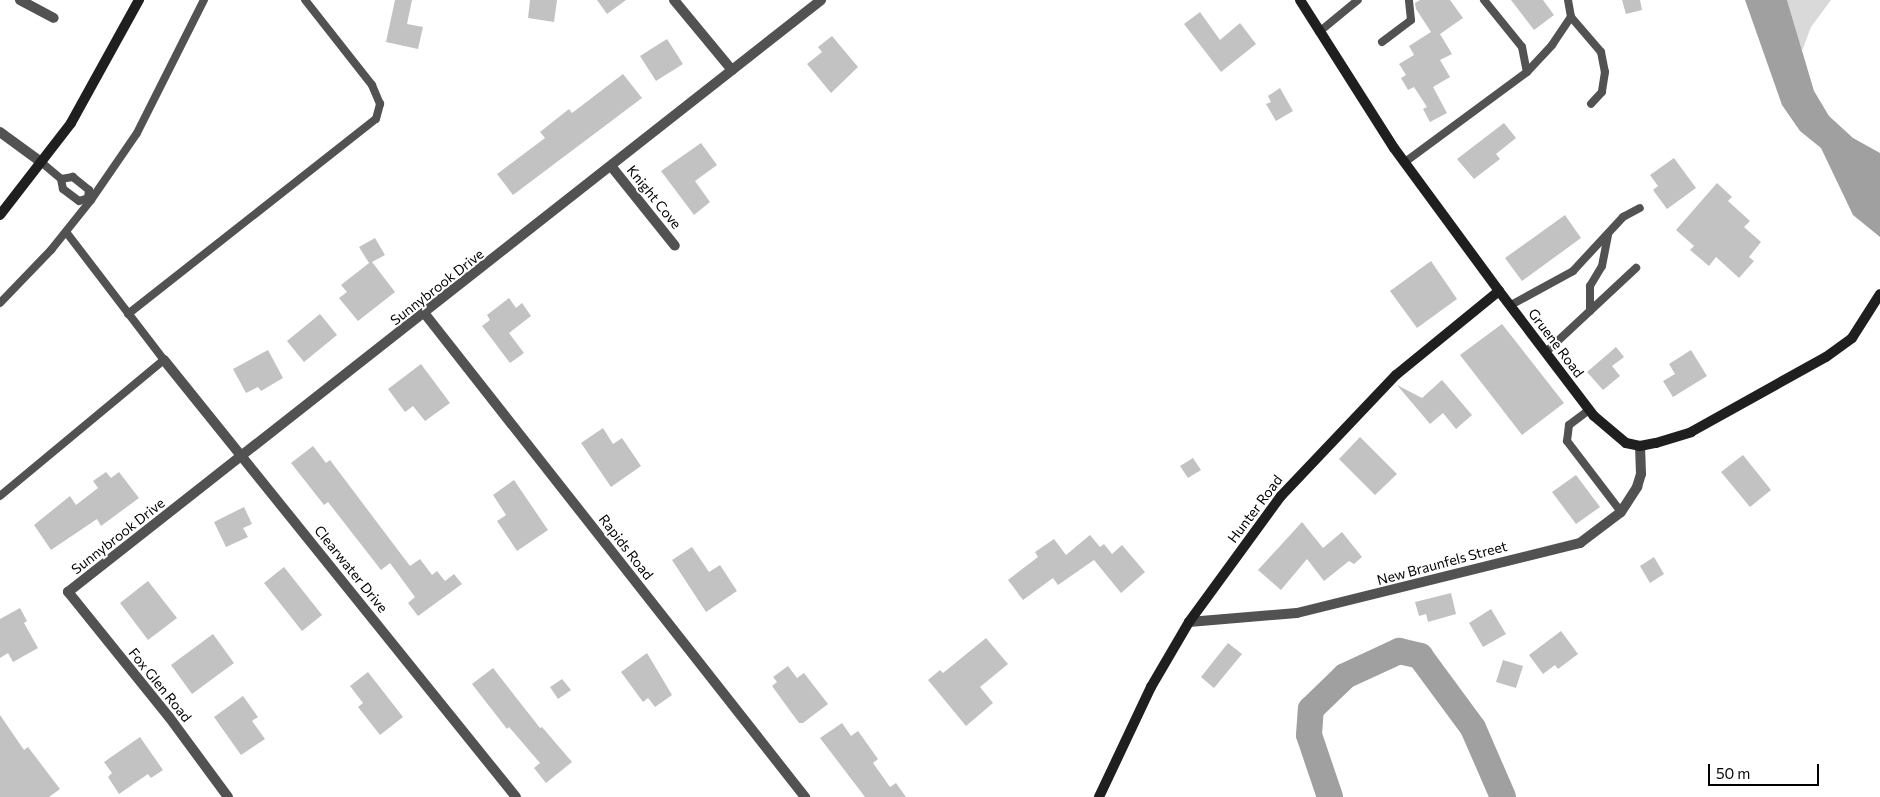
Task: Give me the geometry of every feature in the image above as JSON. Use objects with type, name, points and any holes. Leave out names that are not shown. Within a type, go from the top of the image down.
[{"type":"street","points":[[20,0],[54,18]]},
{"type":"street","points":[[0,215],[71,123],[139,0]]},
{"type":"street","points":[[674,0],[732,70]]},
{"type":"street","name":"Sunnybrook Drive","points":[[68,592],[425,314],[822,0]]},
{"type":"street","name":"Gruene Road","points":[[1300,0],[1405,162],[1589,410],[1609,432],[1626,443],[1640,446]]},
{"type":"street","points":[[0,132],[41,162]]},
{"type":"street","name":"Knight Cove","points":[[612,166],[675,246]]},
{"type":"street","name":"Hunter Road","points":[[1099,797],[1151,687],[1189,622],[1281,496],[1314,457],[1396,375],[1499,291]]},
{"type":"street","points":[[1640,446],[1691,432],[1826,358],[1852,338],[1879,297]]},
{"type":"street","name":"Rapids Road","points":[[425,314],[805,797]]},
{"type":"street","name":"Clearwater Drive","points":[[164,360],[244,456],[516,797]]},
{"type":"street","name":"New Braunfels Street","points":[[1189,622],[1297,613],[1580,543],[1621,512],[1637,487],[1641,474],[1640,446]]},
{"type":"street","name":"Fox Glen Road","points":[[68,592],[169,717],[228,797]]},
{"type":"lane","points":[[0,304],[66,232],[137,133],[204,0]]},
{"type":"lane","points":[[128,314],[376,119],[380,104],[372,85],[305,0]]},
{"type":"lane","points":[[1319,32],[1358,0]]},
{"type":"lane","points":[[1382,42],[1411,20],[1409,0]]},
{"type":"lane","points":[[1484,0],[1522,47],[1526,72]]},
{"type":"lane","points":[[1568,0],[1571,17],[1601,52],[1605,72],[1602,92],[1591,104]]},
{"type":"lane","points":[[1405,162],[1526,72],[1552,45],[1571,17]]},
{"type":"lane","points":[[41,162],[61,179],[63,189],[79,201],[90,199]]},
{"type":"lane","points":[[61,179],[73,177],[89,190],[90,199]]},
{"type":"lane","points":[[1510,305],[1573,271],[1623,216],[1640,208]]},
{"type":"lane","points":[[0,496],[164,360],[66,232]]},
{"type":"lane","points":[[1590,311],[1590,286],[1602,266],[1608,233]]},
{"type":"lane","points":[[1547,351],[1636,268]]},
{"type":"lane","points":[[1589,410],[1569,426],[1567,441],[1621,512]]},
{"type":"shaded area","points":[[1745,0],[1787,0],[1814,91],[1829,116],[1853,138],[1880,153],[1880,237],[1853,215],[1821,148],[1800,131],[1782,105]]},
{"type":"shaded area","points":[[1787,0],[1831,0],[1811,27],[1802,51]]},
{"type":"building","points":[[395,0],[412,0],[407,24],[423,27],[418,49],[386,42]]},
{"type":"building","points":[[530,0],[557,0],[554,22],[528,18]]},
{"type":"building","points":[[597,0],[626,0],[607,14]]},
{"type":"building","points":[[1420,0],[1450,0],[1463,18],[1440,34],[1452,54],[1440,60],[1450,77],[1433,87],[1447,113],[1430,122],[1423,109],[1427,107],[1414,87],[1408,90],[1401,78],[1406,75],[1399,64],[1414,55],[1409,46],[1431,32],[1416,9],[1415,3]]},
{"type":"building","points":[[1511,0],[1543,0],[1554,15],[1534,30]]},
{"type":"building","points":[[1622,0],[1640,0],[1642,10],[1626,14]]},
{"type":"building","points":[[1200,12],[1220,40],[1240,23],[1256,44],[1221,72],[1184,24]]},
{"type":"building","points":[[832,36],[858,67],[831,93],[807,64],[822,52],[818,47]]},
{"type":"building","points":[[667,39],[683,64],[656,81],[640,56]]},
{"type":"building","points":[[623,74],[642,98],[513,195],[497,174],[545,138],[540,132],[569,109],[572,113]]},
{"type":"building","points":[[1280,88],[1293,111],[1276,121],[1266,104],[1271,102],[1268,96]]},
{"type":"building","points":[[1504,123],[1516,138],[1496,154],[1500,159],[1474,179],[1457,159]]},
{"type":"building","points":[[701,143],[717,165],[695,181],[710,202],[694,215],[661,171]]},
{"type":"building","points":[[1674,158],[1696,188],[1667,209],[1653,190],[1658,186],[1650,175]]},
{"type":"building","points":[[1717,183],[1732,197],[1728,201],[1750,221],[1744,227],[1761,242],[1749,257],[1754,261],[1739,278],[1716,257],[1709,266],[1690,250],[1694,246],[1676,230]]},
{"type":"building","points":[[1565,215],[1581,238],[1522,281],[1505,258]]},
{"type":"building","points":[[375,238],[385,255],[372,262],[395,292],[358,321],[339,298],[347,292],[341,285],[369,263],[359,247]]},
{"type":"building","points":[[1431,261],[1457,299],[1417,328],[1390,291]]},
{"type":"building","points":[[509,298],[516,308],[522,303],[531,316],[509,333],[524,353],[510,363],[482,326],[490,320],[487,315]]},
{"type":"building","points":[[320,314],[337,335],[304,362],[287,341]]},
{"type":"building","points":[[1502,324],[1564,403],[1522,435],[1460,355]]},
{"type":"building","points":[[1616,347],[1624,357],[1612,366],[1620,376],[1603,390],[1587,372]]},
{"type":"building","points":[[268,350],[283,378],[261,391],[258,387],[246,393],[233,369]]},
{"type":"building","points":[[1691,350],[1707,376],[1673,397],[1663,381],[1675,374],[1669,364]]},
{"type":"building","points":[[421,364],[450,403],[425,421],[413,406],[405,412],[388,389]]},
{"type":"building","points":[[1442,380],[1472,415],[1456,429],[1443,413],[1430,424],[1397,385],[1422,398]]},
{"type":"building","points":[[603,428],[613,444],[622,438],[641,466],[611,487],[581,443]]},
{"type":"building","points":[[1360,437],[1397,474],[1375,495],[1339,459]]},
{"type":"building","points":[[313,446],[326,463],[330,460],[410,566],[420,559],[432,575],[437,571],[445,581],[454,574],[462,584],[418,616],[408,603],[415,597],[390,563],[381,570],[328,502],[324,505],[291,463]]},
{"type":"building","points":[[1743,455],[1771,490],[1750,507],[1721,472]]},
{"type":"building","points":[[1193,458],[1201,470],[1188,478],[1180,466]]},
{"type":"building","points":[[106,472],[111,478],[119,472],[139,498],[101,526],[97,519],[51,550],[34,525],[70,496],[76,505],[98,488],[93,481]]},
{"type":"building","points":[[1576,475],[1600,507],[1576,524],[1552,492]]},
{"type":"building","points":[[514,480],[548,530],[517,551],[497,521],[506,515],[493,495]]},
{"type":"building","points":[[244,507],[252,524],[243,528],[248,537],[226,547],[214,522]]},
{"type":"building","points":[[1302,522],[1323,548],[1342,532],[1362,557],[1354,564],[1349,561],[1324,581],[1307,559],[1281,590],[1258,570]]},
{"type":"building","points":[[1090,535],[1100,547],[1104,544],[1112,554],[1122,545],[1145,572],[1121,593],[1094,560],[1058,585],[1053,578],[1023,600],[1008,580],[1038,557],[1035,552],[1054,539],[1066,555]]},
{"type":"building","points":[[692,547],[709,572],[720,565],[737,591],[706,612],[672,560]]},
{"type":"building","points":[[1654,557],[1664,574],[1650,583],[1640,566]]},
{"type":"building","points":[[284,567],[322,615],[302,631],[264,583]]},
{"type":"building","points":[[148,581],[177,618],[148,640],[120,603]]},
{"type":"building","points":[[1451,593],[1456,614],[1428,622],[1426,614],[1419,616],[1415,602]]},
{"type":"building","points":[[20,608],[27,621],[24,623],[38,648],[13,662],[8,653],[0,658],[0,619]]},
{"type":"building","points":[[1491,609],[1506,634],[1483,647],[1469,623]]},
{"type":"building","points":[[1561,631],[1578,654],[1558,669],[1555,665],[1543,674],[1529,655]]},
{"type":"building","points":[[213,634],[234,663],[192,694],[171,665]]},
{"type":"building","points":[[986,638],[1008,664],[980,687],[993,703],[966,726],[928,680],[940,670],[943,673]]},
{"type":"building","points":[[1228,643],[1242,654],[1214,688],[1201,677]]},
{"type":"building","points":[[647,653],[672,695],[655,707],[648,698],[643,702],[621,672]]},
{"type":"building","points":[[1503,660],[1523,666],[1516,688],[1496,682]]},
{"type":"building","points":[[788,666],[797,678],[804,673],[828,704],[803,723],[799,723],[772,686],[777,682],[773,677]]},
{"type":"building","points":[[493,668],[540,728],[542,727],[572,762],[546,783],[534,768],[540,763],[509,727],[507,729],[472,684]]},
{"type":"building","points":[[368,672],[403,717],[380,735],[358,707],[363,703],[350,686]]},
{"type":"building","points":[[562,679],[571,690],[558,699],[550,687]]},
{"type":"building","points":[[243,696],[258,717],[252,721],[265,739],[241,755],[214,717]]},
{"type":"building","points":[[0,715],[24,750],[28,747],[60,789],[49,797],[0,797]]},
{"type":"building","points":[[842,723],[851,736],[858,731],[878,759],[873,763],[890,787],[896,783],[906,797],[865,797],[820,738]]},
{"type":"building","points":[[140,737],[163,770],[151,778],[148,774],[119,794],[108,777],[112,773],[104,762]]},
{"type":"waterway","points":[[1330,797],[1309,735],[1311,709],[1345,676],[1399,651],[1420,656],[1473,728],[1503,797]]}]
